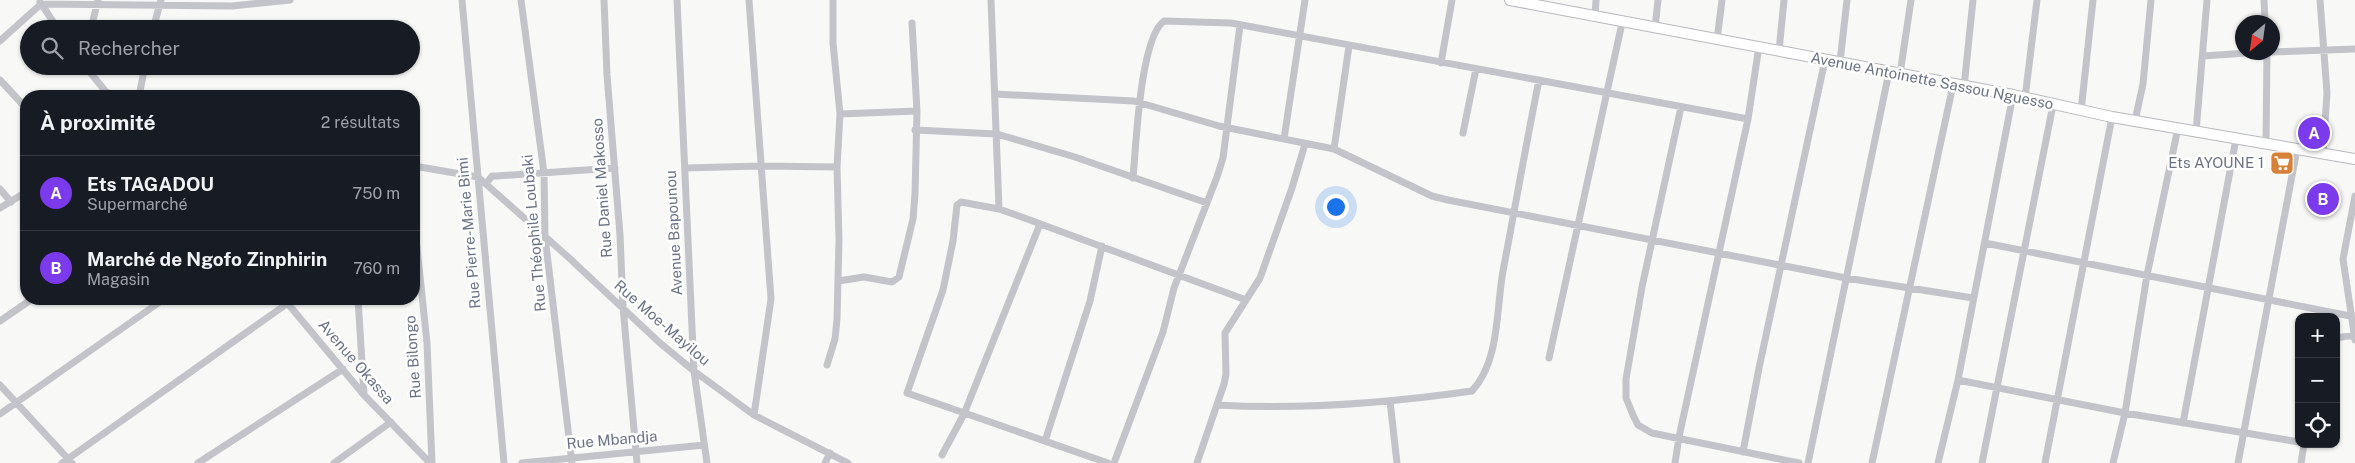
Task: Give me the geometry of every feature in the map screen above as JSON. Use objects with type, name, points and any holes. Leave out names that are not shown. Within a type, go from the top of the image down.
[{"type":"street","points":[[21,20],[39,2],[232,3],[290,0]]},
{"type":"street","name":"Rue Pierre-Marie Bimi","points":[[462,0],[504,463]]},
{"type":"street","name":"Rue Théophile Loubaki","points":[[521,0],[544,173],[545,237],[571,460]]},
{"type":"street","name":"Rue Daniel Makosso","points":[[604,0],[607,75],[620,235],[623,307],[637,463]]},
{"type":"street","name":"Avenue Bapounou","points":[[677,0],[694,371],[706,463]]},
{"type":"street","points":[[749,0],[755,64],[760,166],[770,299],[754,415]]},
{"type":"street","points":[[827,365],[835,339],[840,240],[837,168],[840,114],[833,43],[833,0]]},
{"type":"street","points":[[992,0],[998,209]]},
{"type":"street","points":[[1284,139],[1305,0]]},
{"type":"street","points":[[1441,63],[1452,0]]},
{"type":"street","name":"Avenue Antoinette Sassou Nguesso","points":[[1510,0],[1535,2],[1622,23],[1759,46],[2112,117],[2355,159]]},
{"type":"street","points":[[1595,17],[1596,0]]},
{"type":"street","points":[[1655,28],[1658,0]]},
{"type":"street","points":[[1718,40],[1722,0]]},
{"type":"street","points":[[1779,51],[1784,0]]},
{"type":"street","points":[[1840,62],[1847,0]]},
{"type":"street","points":[[1900,74],[1911,0]]},
{"type":"street","points":[[1964,87],[1972,0]]},
{"type":"street","points":[[2025,98],[2037,0]]},
{"type":"street","points":[[2081,111],[2093,0]]},
{"type":"street","points":[[2135,121],[2144,76],[2151,0]]},
{"type":"street","points":[[2196,132],[2206,0]]},
{"type":"street","points":[[2264,0],[2265,15]]},
{"type":"street","points":[[2320,0],[2325,50],[2327,113],[2323,153]]},
{"type":"street","points":[[39,2],[52,20]]},
{"type":"street","points":[[93,20],[97,2]]},
{"type":"street","points":[[156,20],[161,2]]},
{"type":"street","points":[[0,41],[20,21]]},
{"type":"street","points":[[1134,178],[1144,75],[1160,24],[1164,21],[1240,25],[1748,119]]},
{"type":"street","points":[[838,281],[864,276],[892,282],[900,277],[914,219],[916,111],[912,22]]},
{"type":"street","points":[[1548,358],[1622,23]]},
{"type":"street","points":[[1114,463],[1163,332],[1179,274],[1207,203],[1222,158],[1240,25]]},
{"type":"street","points":[[1334,149],[1350,46]]},
{"type":"street","points":[[1675,463],[1678,437],[1748,119],[1759,46]]},
{"type":"street","points":[[2280,52],[2355,49]]},
{"type":"street","points":[[2203,56],[2235,54]]},
{"type":"street","points":[[1743,452],[1760,359],[1782,265],[1825,60]]},
{"type":"street","points":[[2266,143],[2267,60]]},
{"type":"street","points":[[1463,133],[1476,69]]},
{"type":"street","points":[[1808,463],[1889,72]]},
{"type":"street","points":[[92,75],[105,90]]},
{"type":"street","points":[[141,90],[144,75]]},
{"type":"street","points":[[0,80],[20,102]]},
{"type":"street","points":[[1218,405],[1272,408],[1390,401],[1472,391],[1479,383],[1493,342],[1499,297],[1539,80]]},
{"type":"street","points":[[1872,463],[1908,287],[1953,85]]},
{"type":"street","points":[[995,94],[1062,96],[1140,102],[1227,127],[1334,149],[1432,196],[1846,278],[1973,298]]},
{"type":"street","points":[[1938,463],[1958,380],[2013,96]]},
{"type":"street","points":[[1982,463],[2022,251],[2053,105]]},
{"type":"street","points":[[1681,107],[1652,239],[1626,379],[1626,398],[1638,425],[1652,433],[1799,463]]},
{"type":"street","points":[[840,114],[916,111]]},
{"type":"street","points":[[2045,463],[2112,117]]},
{"type":"street","points":[[2113,463],[2125,413],[2148,275],[2178,128]]},
{"type":"street","points":[[916,130],[997,134],[1075,157],[1207,203]]},
{"type":"street","points":[[2183,423],[2236,139]]},
{"type":"street","points":[[1197,463],[1218,405],[1226,374],[1225,333],[1260,278],[1305,144]]},
{"type":"street","points":[[2238,463],[2267,298],[2297,148]]},
{"type":"street","points":[[685,168],[760,166],[837,168]]},
{"type":"street","points":[[420,167],[478,176]]},
{"type":"street","points":[[486,184],[492,176],[615,168]]},
{"type":"street","name":"Rue Moe-Mayilou","points":[[478,176],[623,307],[660,343],[694,371],[754,415],[848,463]]},
{"type":"street","points":[[0,190],[11,202]]},
{"type":"street","points":[[0,208],[20,196]]},
{"type":"street","points":[[2340,338],[2355,337],[2350,316],[2343,259],[2355,196]]},
{"type":"street","points":[[1108,463],[906,393],[943,290],[953,241],[957,205],[961,202],[998,209],[1246,300]]},
{"type":"street","points":[[942,456],[964,414],[1040,224]]},
{"type":"street","points":[[1985,243],[2209,286],[2350,316]]},
{"type":"street","points":[[1045,442],[1090,302],[1102,246]]},
{"type":"street","name":"Rue Bilongo","points":[[420,276],[427,343],[431,463]]},
{"type":"street","points":[[0,321],[23,305]]},
{"type":"street","points":[[0,414],[155,305]]},
{"type":"street","points":[[0,385],[67,462],[285,305]]},
{"type":"street","name":"Avenue Okassa","points":[[291,305],[364,395],[431,463]]},
{"type":"street","points":[[358,305],[364,395]]},
{"type":"street","points":[[198,463],[343,369]]},
{"type":"street","points":[[1958,380],[2125,413],[2295,441]]},
{"type":"street","points":[[1390,401],[1397,463]]},
{"type":"street","points":[[334,463],[391,422]]},
{"type":"street","name":"Rue Mbandja","points":[[522,463],[571,460],[704,445]]},
{"type":"street","points":[[2301,463],[2303,448]]},
{"type":"street","points":[[825,463],[830,453]]},
{"type":"place","name":"Ets TAGADOU","points":[[2314,133]]},
{"type":"place","name":"Ets AYOUNE 1","points":[[2282,163]]},
{"type":"place","name":"Marché de Ngofo Zinphirin","points":[[2323,199]]}]
